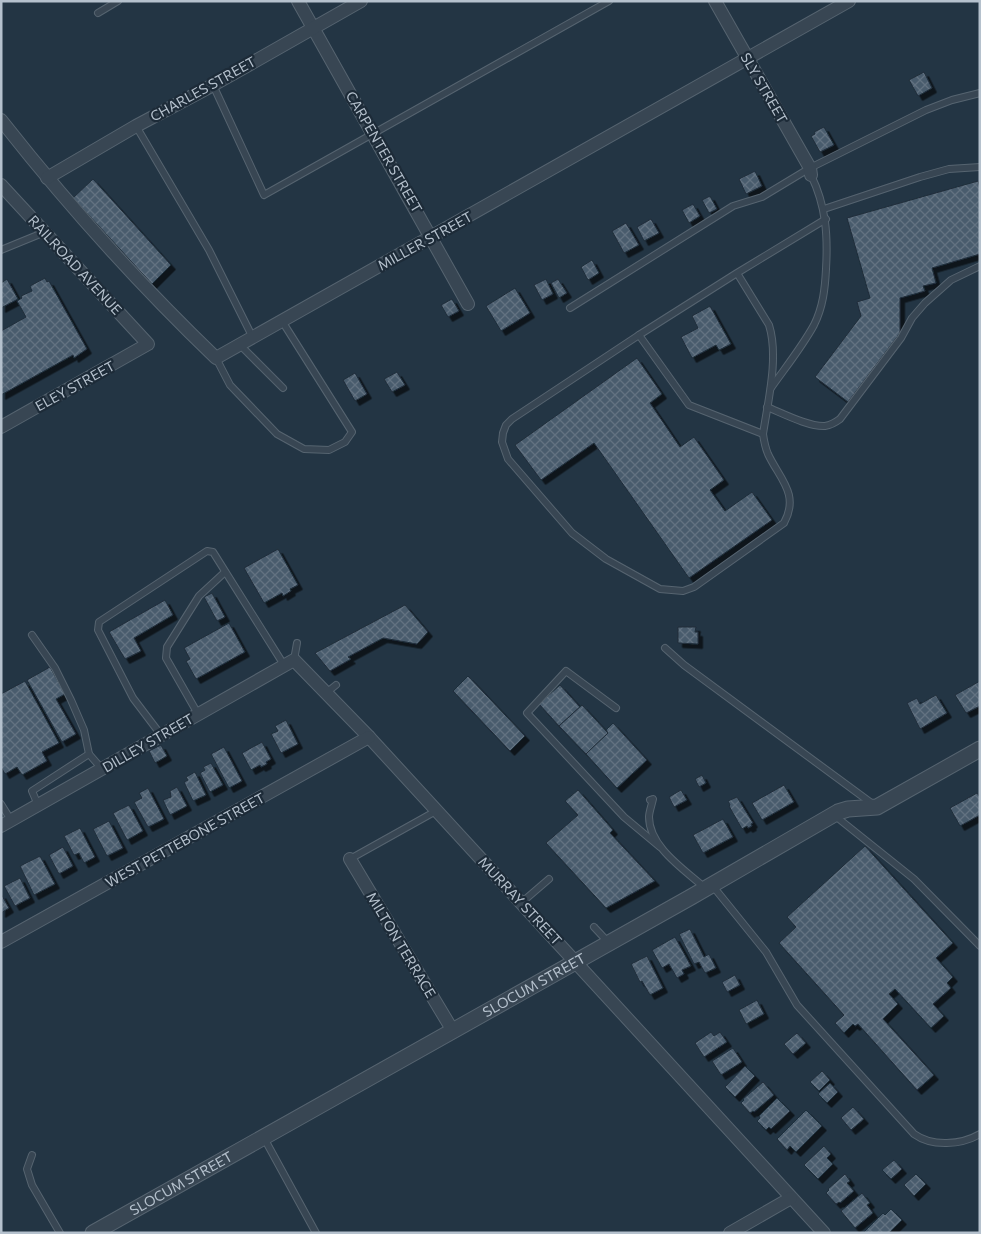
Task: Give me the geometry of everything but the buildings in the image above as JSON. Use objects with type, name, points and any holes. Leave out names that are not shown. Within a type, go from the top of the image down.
[{"type":"street","name":"CARPENTER STREET","points":[[298,1],[468,304]]},
{"type":"street","name":"CHARLES STREET","points":[[47,178],[136,126],[213,85],[361,1]]},
{"type":"street","name":"SLY STREET","points":[[715,1],[811,171]]},
{"type":"street","name":"MILLER STREET","points":[[216,358],[849,1]]},
{"type":"street","points":[[1,120],[47,178],[164,307],[216,358]]},
{"type":"street","name":"RAILROAD AVENUE","points":[[1,185],[148,344]]},
{"type":"street","name":"ELEY STREET","points":[[1,427],[148,344]]},
{"type":"street","name":"MURRAY STREET","points":[[289,663],[331,689],[369,737],[436,811],[824,1233]]},
{"type":"street","name":"DILLEY STREET","points":[[6,823],[289,663]]},
{"type":"street","name":"WEST PETTEBONE STREET","points":[[1,942],[369,737]]},
{"type":"street","name":"SLOCUM STREET","points":[[93,1233],[848,808],[877,807],[980,749]]},
{"type":"street","name":"MILTON TERRACE","points":[[350,858],[453,1031]]},
{"type":"street","points":[[730,1233],[791,1198]]},
{"type":"lane","points":[[98,13],[118,1]]},
{"type":"lane","points":[[213,85],[264,195],[609,1]]},
{"type":"lane","points":[[570,308],[733,206],[762,197],[926,110],[952,100],[980,93]]},
{"type":"lane","points":[[136,126],[209,250],[253,338]]},
{"type":"lane","points":[[824,210],[920,176],[949,169],[980,166]]},
{"type":"lane","points":[[769,390],[804,342],[821,308],[824,294],[826,219],[811,171]]},
{"type":"lane","points":[[737,273],[769,325],[772,334],[772,362],[763,434],[767,453],[785,482],[789,493],[790,505],[788,516],[784,523],[694,587],[683,592],[660,589],[606,560],[572,533],[508,459],[502,442],[506,425],[512,419],[639,335],[737,273],[826,219]]},
{"type":"lane","points":[[1,250],[45,232]]},
{"type":"lane","points":[[767,407],[809,423],[826,426],[840,419],[924,303],[951,280],[980,266]]},
{"type":"lane","points":[[216,358],[230,386],[277,434],[304,448],[328,450],[346,442],[352,432],[282,321]]},
{"type":"lane","points":[[639,335],[689,405],[763,434]]},
{"type":"lane","points":[[240,345],[283,388]]},
{"type":"lane","points":[[161,735],[133,698],[98,630],[100,622],[207,551],[213,552],[289,663]]},
{"type":"lane","points":[[198,714],[166,658],[166,647],[199,596],[225,572]]},
{"type":"lane","points":[[32,635],[55,668],[84,730],[89,754],[102,769]]},
{"type":"lane","points":[[289,663],[297,642]]},
{"type":"lane","points":[[665,648],[877,807]]},
{"type":"lane","points":[[616,708],[566,671],[527,713],[624,818],[708,886],[766,952],[797,1005],[914,1134],[922,1140],[931,1143],[965,1140],[980,1134]]},
{"type":"lane","points":[[38,805],[32,791],[89,754]]},
{"type":"lane","points":[[650,800],[653,798],[649,817],[654,838],[660,848]]},
{"type":"lane","points":[[1,804],[6,823]]},
{"type":"lane","points":[[350,858],[436,811]]},
{"type":"lane","points":[[834,816],[914,879],[980,946]]},
{"type":"lane","points":[[521,902],[549,879]]},
{"type":"lane","points":[[594,927],[608,942]]},
{"type":"lane","points":[[263,1137],[316,1233]]},
{"type":"lane","points":[[32,1155],[27,1169],[32,1185],[60,1233]]}]
